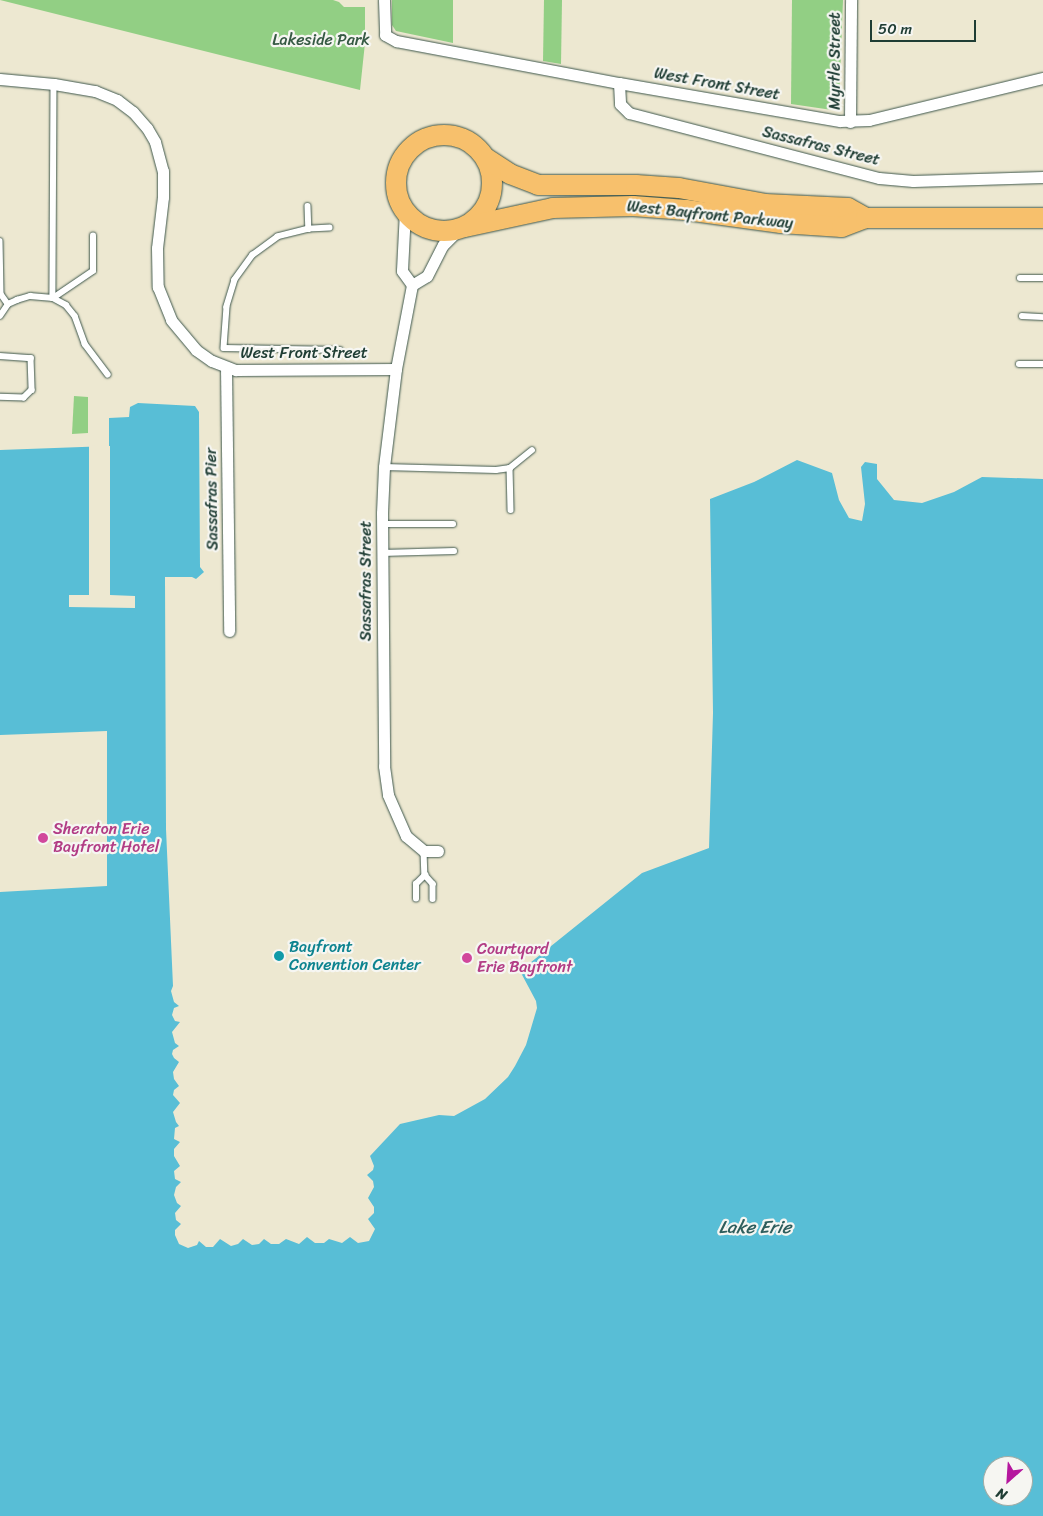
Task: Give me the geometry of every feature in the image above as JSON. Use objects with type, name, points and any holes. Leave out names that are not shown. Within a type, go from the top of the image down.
[{"type":"highway","points":[[444,134],[456,136],[469,140],[487,159],[493,184],[491,197],[485,209],[476,220],[462,228],[439,231],[426,228],[405,211],[399,199],[397,173],[401,160],[418,141],[444,134]]},
{"type":"highway","name":"West Bayfront Parkway","points":[[487,159],[510,174],[538,186],[636,185],[679,188],[765,204],[848,208],[866,218]]},
{"type":"highway","name":"West Bayfront Parkway","points":[[462,228],[553,208],[633,206],[686,210],[782,223],[842,227],[866,218],[1043,218]]},
{"type":"street","name":"West Front Street","points":[[384,0],[385,36],[410,44],[619,83],[850,122],[869,120],[1043,78]]},
{"type":"street","name":"Myrtle Street","points":[[850,122],[851,0]]},
{"type":"street","name":"West Front Street","points":[[0,79],[54,84],[95,91],[117,100],[133,112],[147,128],[155,142],[163,171],[157,265],[158,287],[170,320],[196,350],[226,368],[247,371],[396,369]]},
{"type":"street","name":"Sassafras Street","points":[[619,83],[620,104],[629,113],[879,178],[913,182],[1043,177]]},
{"type":"street","points":[[405,211],[405,248],[402,271],[412,285],[427,276],[443,245],[462,228]]},
{"type":"street","name":"Sassafras Street","points":[[412,285],[396,369],[384,467],[382,553],[385,777],[388,795],[406,836],[424,851]]},
{"type":"street","name":"Sassafras Pier","points":[[226,368],[229,631]]},
{"type":"street","points":[[424,851],[438,851]]},
{"type":"lane","points":[[53,298],[54,84]]},
{"type":"lane","points":[[308,206],[309,229]]},
{"type":"lane","points":[[330,228],[309,229],[278,237],[253,255],[235,280],[227,307],[224,348],[340,350]]},
{"type":"lane","points":[[53,298],[93,271],[93,236]]},
{"type":"lane","points":[[0,241],[2,294],[8,304]]},
{"type":"lane","points":[[1020,278],[1043,278]]},
{"type":"lane","points":[[0,316],[8,304],[30,296],[53,298],[66,305],[75,316],[86,344],[108,374]]},
{"type":"lane","points":[[1022,316],[1043,317]]},
{"type":"lane","points":[[0,356],[31,358],[32,390],[24,398],[0,397]]},
{"type":"lane","points":[[1020,364],[1043,364]]},
{"type":"lane","points":[[384,467],[496,470],[510,468],[532,450]]},
{"type":"lane","points":[[510,468],[511,510]]},
{"type":"lane","points":[[382,524],[453,524]]},
{"type":"lane","points":[[382,553],[454,551]]},
{"type":"lane","points":[[424,851],[425,875],[433,884],[433,899]]},
{"type":"lane","points":[[416,899],[416,884],[425,875]]},
{"type":"green space","name":"Lakeside Park","points":[[0,0],[333,0],[339,2],[344,7],[365,7],[365,43],[360,90]]},
{"type":"green space","points":[[392,0],[453,0],[453,43],[396,31],[392,25]]},
{"type":"green space","points":[[544,0],[562,0],[561,64],[543,61]]},
{"type":"green space","points":[[792,0],[843,0],[839,103],[832,110],[791,104]]},
{"type":"green space","points":[[74,396],[88,397],[88,433],[72,434]]},
{"type":"water","name":"Lake Erie","points":[[138,403],[195,406],[199,412],[200,567],[204,572],[196,579],[192,577],[165,577],[166,829],[173,986],[171,991],[174,1002],[179,1006],[174,1008],[172,1015],[175,1021],[180,1022],[172,1032],[175,1043],[179,1046],[173,1050],[172,1054],[179,1062],[173,1072],[174,1079],[179,1086],[174,1090],[173,1095],[180,1103],[173,1112],[179,1126],[175,1128],[174,1139],[180,1142],[174,1149],[174,1156],[180,1166],[174,1171],[175,1179],[181,1182],[176,1187],[174,1195],[177,1203],[181,1206],[175,1213],[176,1220],[181,1224],[175,1230],[175,1235],[179,1244],[188,1248],[197,1245],[199,1241],[206,1247],[213,1247],[220,1239],[231,1246],[238,1244],[243,1239],[252,1245],[259,1244],[264,1239],[271,1244],[279,1244],[286,1239],[299,1244],[307,1237],[315,1243],[324,1243],[329,1239],[342,1243],[350,1237],[358,1243],[369,1241],[375,1229],[368,1219],[374,1213],[374,1207],[368,1198],[374,1187],[373,1181],[367,1175],[373,1170],[374,1166],[370,1156],[400,1124],[439,1115],[454,1116],[485,1099],[508,1077],[515,1066],[526,1045],[537,1008],[536,1001],[520,971],[642,873],[709,848],[713,713],[710,499],[754,482],[797,460],[832,473],[839,500],[849,518],[862,521],[865,504],[861,467],[865,462],[877,464],[877,479],[894,500],[922,503],[954,492],[982,477],[1043,479],[1043,1516],[0,1516],[0,892],[107,886],[107,731],[0,735],[0,450],[109,446],[109,418],[129,417],[130,407]]},
{"type":"pier","points":[[89,445],[110,446],[110,595],[135,596],[135,608],[69,607],[69,595],[89,595]]},
{"type":"place","name":"Sheraton Erie Bayfront Hotel","points":[[43,838]]},
{"type":"place","name":"Bayfront Convention Center","points":[[279,956]]},
{"type":"place","name":"Courtyard Erie Bayfront","points":[[467,958]]}]
